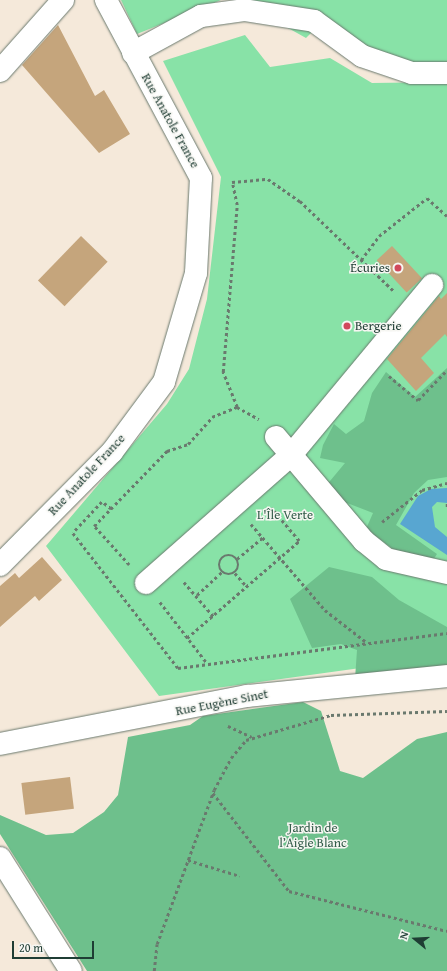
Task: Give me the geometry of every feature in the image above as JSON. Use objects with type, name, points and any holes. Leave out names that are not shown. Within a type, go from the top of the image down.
[{"type":"street","points":[[0,71],[63,0]]},
{"type":"street","name":"Rue Anatole France","points":[[0,565],[112,452],[164,382],[180,338],[196,273],[201,178],[106,0]]},
{"type":"street","points":[[133,53],[201,16],[244,10],[314,21],[362,56],[412,73],[447,73]]},
{"type":"street","points":[[146,583],[291,455],[432,285]]},
{"type":"street","points":[[276,437],[362,538],[386,559],[447,573]]},
{"type":"street","name":"Rue Eugène Sinet","points":[[0,744],[247,696],[447,676]]},
{"type":"street","points":[[2,866],[71,971]]},
{"type":"path","points":[[207,664],[146,583],[94,526],[167,452],[188,444],[212,417],[236,407],[223,372],[236,205],[232,182],[268,179],[300,201],[413,309]]},
{"type":"path","points":[[361,260],[378,236],[427,198],[447,216]]},
{"type":"path","points":[[369,361],[418,400],[447,370]]},
{"type":"path","points":[[362,538],[422,490],[447,483]]},
{"type":"path","points":[[447,501],[447,507]]},
{"type":"path","points":[[111,509],[102,502],[73,533],[178,668],[365,641],[447,633]]},
{"type":"path","points":[[187,638],[214,617],[299,541],[266,502]]},
{"type":"path","points":[[247,520],[281,557],[325,610],[365,641]]},
{"type":"path","points":[[237,559],[263,537]]},
{"type":"path","points":[[222,572],[220,563],[223,558],[232,556],[237,559],[239,565],[235,573]]},
{"type":"path","points":[[197,595],[222,572],[235,573],[247,587]]},
{"type":"path","points":[[181,578],[197,595],[214,617]]},
{"type":"path","points":[[154,971],[157,944],[213,793],[230,758],[253,737],[332,715],[447,711]]},
{"type":"path","points":[[213,793],[289,891],[447,931]]},
{"type":"path","points":[[188,860],[240,876]]},
{"type":"green space","points":[[121,0],[221,0],[137,34]]},
{"type":"green space","points":[[238,0],[447,0],[447,63],[430,65],[387,58],[352,42],[324,20],[306,38]]},
{"type":"green space","name":"L'Île Verte","points":[[245,35],[270,67],[330,58],[372,83],[447,82],[447,656],[159,696],[46,546],[167,404],[189,369],[207,299],[221,177],[163,61]]},
{"type":"green space","points":[[447,368],[447,477],[428,480],[414,493],[396,525],[437,554],[431,563],[396,551],[366,529],[373,513],[342,501],[325,487],[345,463],[320,458],[323,445],[334,424],[346,434],[364,421],[372,393],[386,372],[415,397]]},
{"type":"green space","points":[[329,567],[372,577],[399,600],[447,627],[447,671],[355,679],[357,650],[341,644],[312,648],[290,599]]},
{"type":"green space","name":"Jardin de l’Aigle Blanc","points":[[303,702],[321,711],[340,771],[363,778],[417,739],[447,732],[447,971],[87,971],[0,834],[0,815],[46,835],[73,833],[104,812],[118,795],[128,737],[190,725],[203,716]]},
{"type":"water","points":[[447,488],[447,503],[437,502],[432,507],[435,527],[447,537],[447,555],[400,524],[418,496],[431,489]]},
{"type":"building","points":[[58,25],[95,96],[104,90],[130,134],[99,153],[22,65]]},
{"type":"building","points":[[81,236],[108,262],[65,306],[38,281]]},
{"type":"building","name":"Écuries","points":[[392,246],[422,278],[407,293],[377,260]]},
{"type":"building","points":[[447,293],[447,337],[445,334],[421,358],[434,373],[416,391],[387,359],[439,296],[441,299]]},
{"type":"building","points":[[42,557],[62,580],[39,601],[35,596],[0,627],[0,586],[15,573],[19,578]]},
{"type":"building","points":[[70,777],[74,809],[25,815],[21,783]]},
{"type":"place","name":"Écuries","points":[[398,268]]},
{"type":"place","name":"Bergerie","points":[[347,326]]}]
